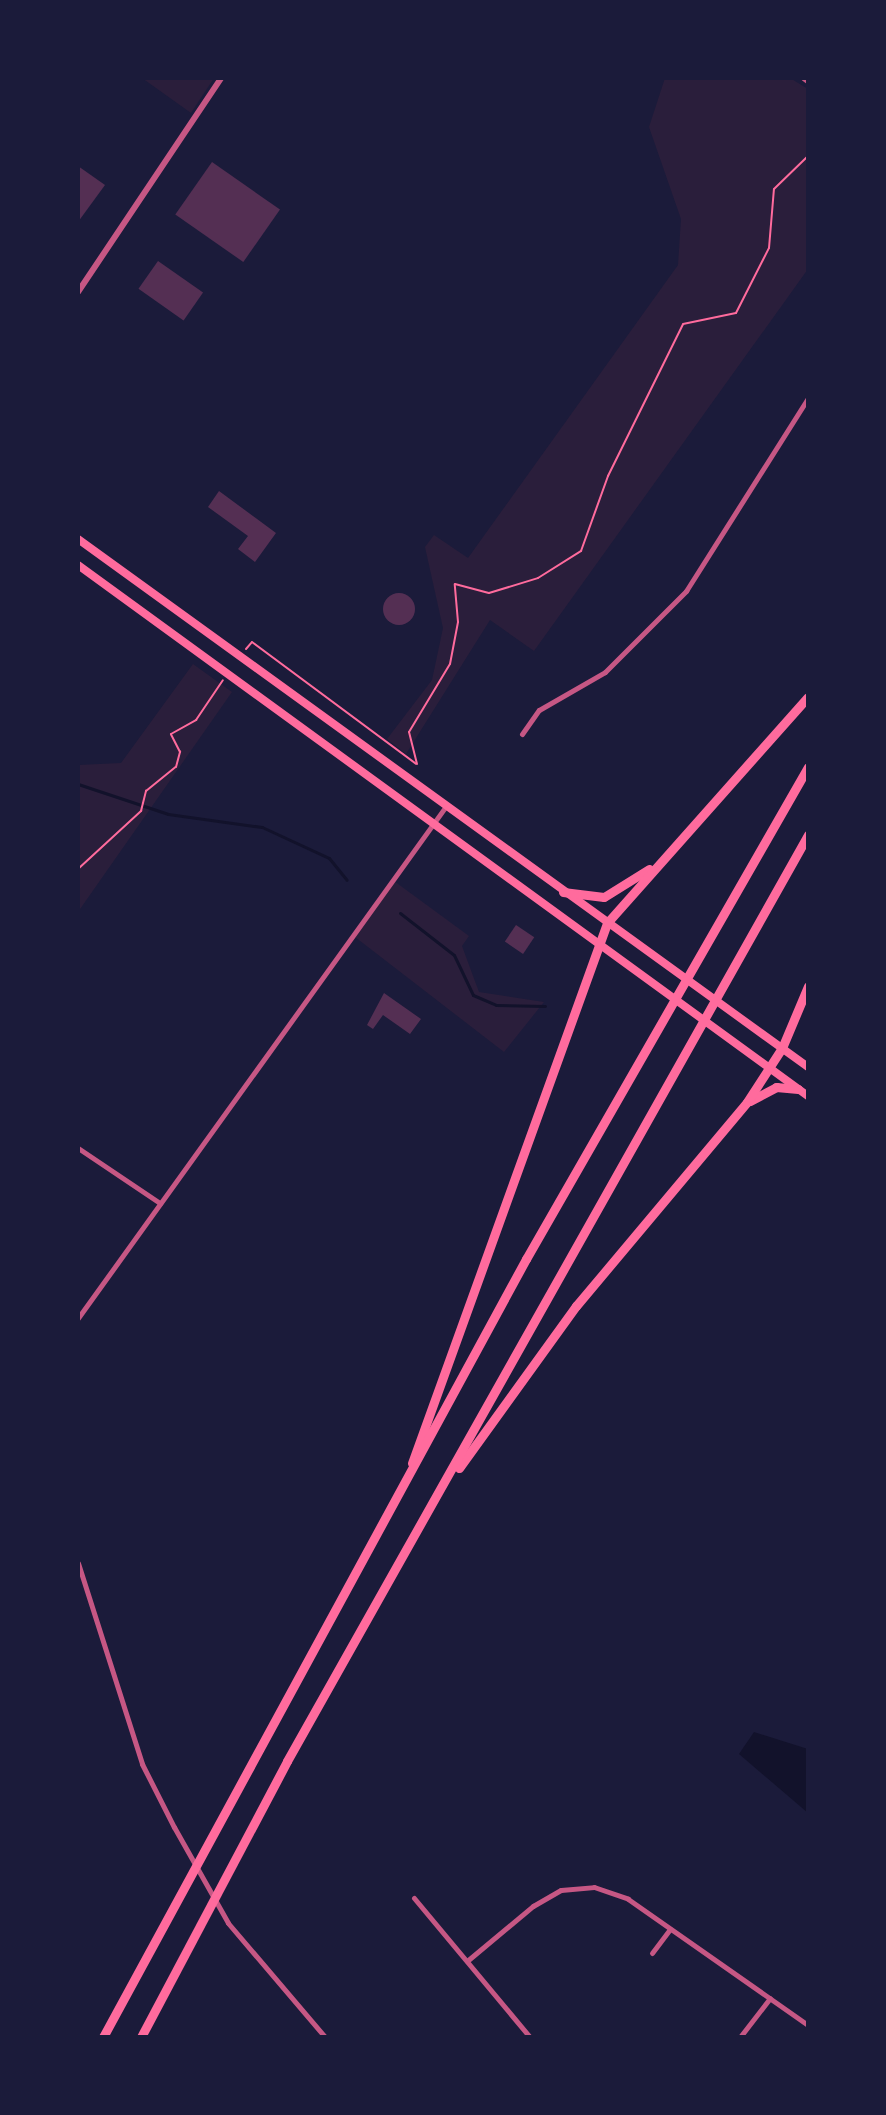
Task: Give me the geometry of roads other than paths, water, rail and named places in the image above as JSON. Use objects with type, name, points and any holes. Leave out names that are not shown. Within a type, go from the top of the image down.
[{"type":"highway","points":[[399,1496],[607,923],[655,865],[808,697]]},
{"type":"highway","points":[[103,2037],[660,1020],[808,767]]},
{"type":"highway","points":[[141,2037],[685,1049],[808,835]]},
{"type":"highway","points":[[563,892],[604,897],[655,865]]},
{"type":"highway","points":[[422,1524],[528,1366],[747,1102],[782,1048],[808,986]]},
{"type":"highway","points":[[747,1102],[776,1087],[798,1089]]},
{"type":"main road","points":[[78,539],[808,1067]]},
{"type":"main road","points":[[78,565],[433,820],[598,947],[808,1096]]},
{"type":"street","points":[[78,292],[221,78]]},
{"type":"street","points":[[522,734],[539,710],[605,672],[686,591],[808,398]]},
{"type":"street","points":[[78,1318],[433,820],[448,804]]},
{"type":"street","points":[[78,1148],[160,1203]]},
{"type":"street","points":[[78,1563],[137,1751],[174,1827],[228,1923],[325,2037]]},
{"type":"street","points":[[467,1961],[561,1890],[594,1887],[670,1929],[808,2025]]},
{"type":"street","points":[[414,1898],[530,2037]]},
{"type":"street","points":[[652,1953],[670,1929]]},
{"type":"street","points":[[740,2037],[770,1998]]},
{"type":"waterway","points":[[78,784],[168,814],[262,827],[329,858],[347,880]]},
{"type":"waterway","points":[[400,913],[454,955],[473,995],[496,1005],[545,1006]]}]
